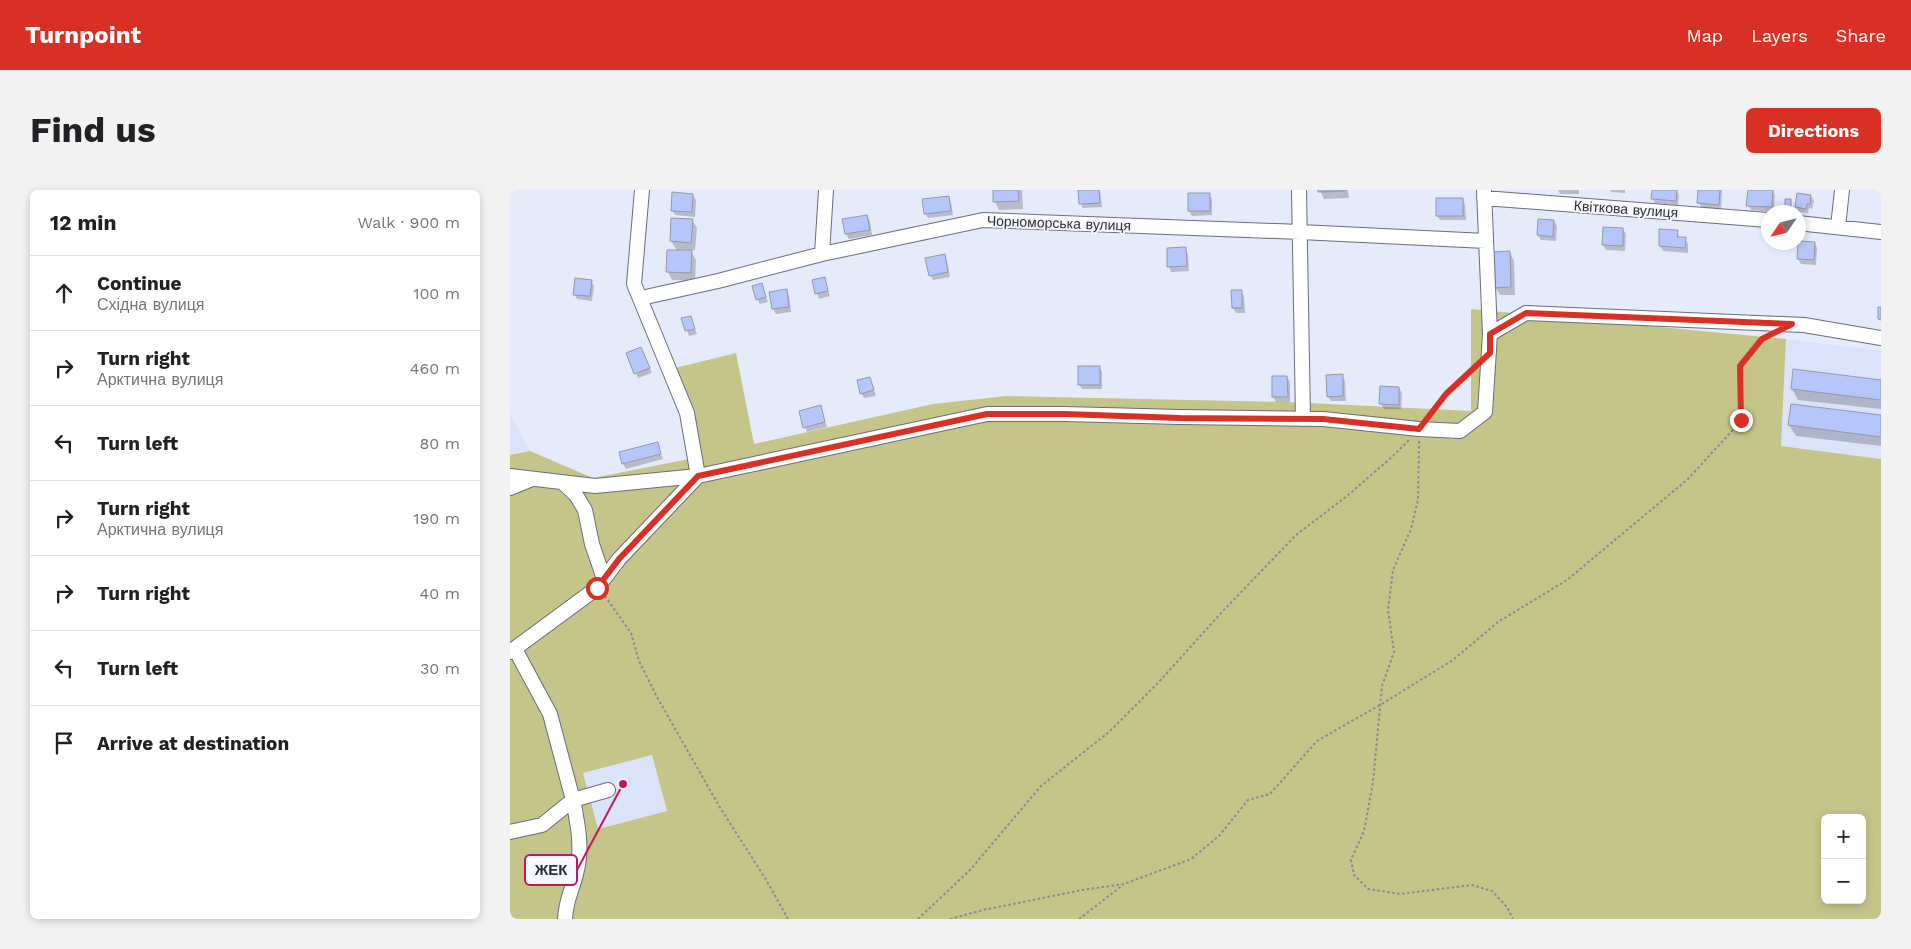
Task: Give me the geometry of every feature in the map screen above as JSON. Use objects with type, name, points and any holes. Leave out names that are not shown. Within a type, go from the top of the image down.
[{"type":"lane","points":[[631,190],[641,204]]},
{"type":"lane","points":[[642,190],[634,284],[687,413],[698,476]]},
{"type":"lane","points":[[822,254],[826,190]]},
{"type":"lane","points":[[1299,190],[1303,418]]},
{"type":"lane","points":[[1838,227],[1842,190]]},
{"type":"lane","points":[[510,471],[510,476],[595,486],[698,476],[987,414],[1065,414],[1180,418],[1303,418],[1460,431],[1485,412],[1490,334],[1484,194]]},
{"type":"lane","name":"Квіткова вулиця","points":[[1484,194],[1761,219]]},
{"type":"lane","name":"Чорноморська вулиця","points":[[641,298],[718,281],[822,254],[983,220],[1486,241]]},
{"type":"lane","points":[[1806,224],[1881,232]]},
{"type":"lane","points":[[1490,334],[1526,313],[1804,325],[1881,338]]},
{"type":"lane","points":[[566,919],[568,895],[576,874],[580,851],[573,800],[550,714],[513,650],[601,584],[619,559],[698,476]]},
{"type":"lane","points":[[510,488],[532,479]]},
{"type":"lane","points":[[562,482],[576,495],[585,510],[601,584]]},
{"type":"lane","points":[[510,832],[542,825],[573,800],[608,790]]},
{"type":"path","points":[[950,919],[983,910],[1082,890],[1124,884],[1191,859],[1219,836],[1248,800],[1270,794],[1317,742],[1453,660],[1498,622],[1567,580],[1688,479],[1741,420],[1740,366],[1762,339],[1769,336]]},
{"type":"path","points":[[918,919],[970,870],[1041,786],[1109,732],[1158,684],[1222,612],[1296,535],[1347,496],[1393,456],[1419,429],[1446,394],[1490,353]]},
{"type":"path","points":[[1419,429],[1418,500],[1411,529],[1393,570],[1388,610],[1394,652],[1382,686],[1373,782],[1364,831],[1351,860],[1354,875],[1368,890],[1400,894],[1472,885],[1492,891],[1507,907],[1513,919]]},
{"type":"path","points":[[601,584],[631,633],[639,661],[657,697],[719,806],[788,919]]},
{"type":"path","points":[[1079,919],[1124,884]]},
{"type":"shaded area","points":[[1786,339],[1881,351],[1881,459],[1781,446]]},
{"type":"shaded area","points":[[510,414],[530,451],[510,455]]},
{"type":"shaded area","points":[[652,755],[667,811],[598,829],[583,773]]},
{"type":"green space","points":[[1471,309],[1786,339],[1781,446],[1881,459],[1881,919],[510,919],[510,455],[530,451],[593,478],[689,459],[675,368],[736,353],[754,444],[933,404],[1006,396],[1288,402],[1471,411]],"holes":[[[652,755],[667,811],[598,829],[583,773]]]},
{"type":"building","points":[[993,190],[1018,190],[1019,201],[993,202]]},
{"type":"building","points":[[1078,190],[1099,190],[1100,203],[1079,204]]},
{"type":"building","points":[[1318,190],[1345,190],[1345,191],[1318,192]]},
{"type":"building","points":[[1652,190],[1677,190],[1676,201],[1651,199]]},
{"type":"building","points":[[1698,190],[1720,190],[1719,205],[1697,203]]},
{"type":"building","points":[[1748,190],[1773,190],[1772,205],[1746,206]]},
{"type":"building","points":[[672,192],[693,194],[692,212],[671,211]]},
{"type":"building","points":[[1188,193],[1210,193],[1210,211],[1188,211]]},
{"type":"building","points":[[1797,193],[1811,195],[1810,204],[1807,204],[1806,209],[1806,205],[1795,205]]},
{"type":"building","points":[[949,196],[951,211],[924,214],[922,199]]},
{"type":"building","points":[[1436,198],[1463,198],[1463,216],[1436,216]]},
{"type":"building","points":[[1785,199],[1791,199],[1791,205],[1785,205]]},
{"type":"building","points":[[867,215],[870,230],[845,234],[842,219]]},
{"type":"building","points":[[671,218],[693,219],[691,243],[670,241]]},
{"type":"building","points":[[1538,219],[1554,220],[1553,237],[1537,235]]},
{"type":"building","points":[[1603,227],[1623,228],[1623,246],[1602,245]]},
{"type":"building","points":[[1659,229],[1678,230],[1677,237],[1686,237],[1685,248],[1659,246]]},
{"type":"building","points":[[1806,241],[1815,242],[1814,260],[1797,259],[1798,250],[1806,250]]},
{"type":"building","points":[[1186,247],[1187,266],[1167,267],[1167,248]]},
{"type":"building","points":[[667,250],[692,250],[691,273],[666,272]]},
{"type":"building","points":[[1510,251],[1511,287],[1494,288],[1493,252]]},
{"type":"building","points":[[945,254],[948,272],[929,276],[925,258]]},
{"type":"building","points":[[825,277],[828,291],[815,294],[812,280]]},
{"type":"building","points":[[575,278],[592,280],[590,296],[573,295]]},
{"type":"building","points":[[762,283],[766,297],[756,300],[752,286]]},
{"type":"building","points":[[787,289],[789,307],[772,309],[769,292]]},
{"type":"building","points":[[1231,290],[1242,290],[1242,308],[1232,308]]},
{"type":"building","points":[[1878,307],[1881,307],[1881,320],[1878,319]]},
{"type":"building","points":[[691,316],[695,329],[685,331],[681,318]]},
{"type":"building","points":[[641,347],[650,368],[634,374],[626,353]]},
{"type":"building","points":[[1078,366],[1100,366],[1100,385],[1078,385]]},
{"type":"building","points":[[1793,369],[1881,380],[1881,400],[1791,389]]},
{"type":"building","points":[[1343,374],[1343,396],[1327,397],[1326,375]]},
{"type":"building","points":[[1272,376],[1287,376],[1288,397],[1272,397]]},
{"type":"building","points":[[870,377],[874,390],[860,394],[857,380]]},
{"type":"building","points":[[1380,386],[1399,387],[1399,405],[1379,404]]},
{"type":"building","points":[[1791,404],[1881,415],[1881,437],[1788,425]]},
{"type":"building","points":[[821,405],[825,422],[803,428],[799,411]]},
{"type":"building","points":[[658,442],[661,454],[622,464],[619,452]]},
{"type":"place","name":"ЖЕК","points":[[623,784]]},
{"type":"route","points":[[597,588],[619,559],[698,476],[987,414],[1323,419],[1419,429],[1446,394],[1490,353],[1490,334],[1526,313],[1792,324],[1762,339],[1740,366],[1741,420]]}]
